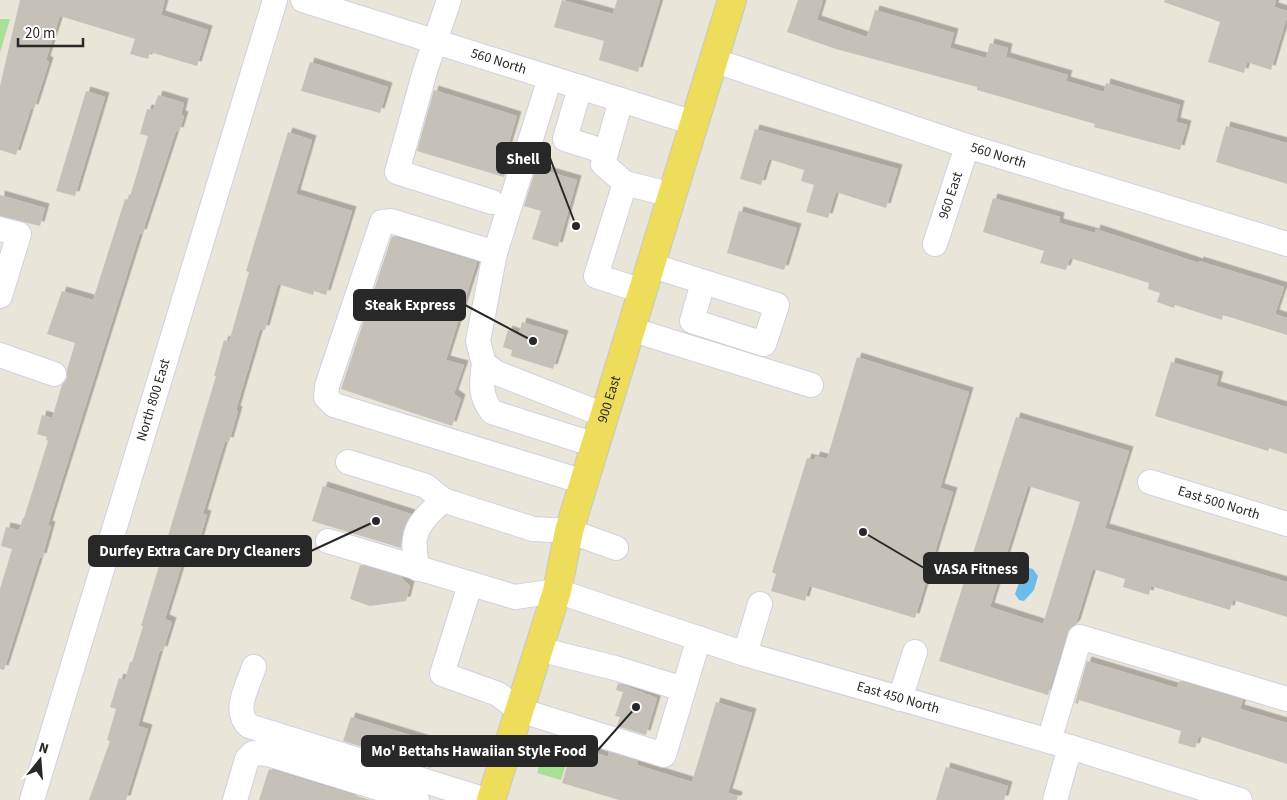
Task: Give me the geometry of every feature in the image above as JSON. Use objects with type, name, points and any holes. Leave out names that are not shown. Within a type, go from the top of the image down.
[{"type":"main road","name":"900 East","points":[[491,800],[556,591],[569,531],[732,0]]},
{"type":"street","name":"North 800 East","points":[[32,800],[275,0]]},
{"type":"street","name":"560 North","points":[[303,0],[694,123]]},
{"type":"street","points":[[449,0],[397,172],[492,202]]},
{"type":"street","name":"560 North","points":[[713,60],[967,146],[1287,244]]},
{"type":"street","points":[[550,78],[495,253],[478,341],[484,364],[481,390],[485,402],[492,412],[595,445]]},
{"type":"street","points":[[580,88],[565,140],[606,152]]},
{"type":"street","points":[[621,100],[603,164],[625,183],[672,195]]},
{"type":"street","name":"960 East","points":[[935,244],[967,146]]},
{"type":"street","points":[[625,183],[596,276],[703,283],[777,305],[764,344],[692,321],[703,283]]},
{"type":"street","points":[[495,253],[391,222],[382,222],[327,386],[326,398],[334,405],[584,482]]},
{"type":"street","points":[[0,228],[19,234],[0,296]]},
{"type":"street","points":[[630,329],[811,385]]},
{"type":"street","points":[[0,355],[54,374]]},
{"type":"street","points":[[484,364],[497,373],[604,415]]},
{"type":"street","points":[[348,462],[426,486],[443,500],[533,529],[569,531],[616,548]]},
{"type":"street","name":"East 500 North","points":[[1150,482],[1287,524]]},
{"type":"street","points":[[418,569],[412,547],[420,522],[443,500]]},
{"type":"street","points":[[328,541],[470,586],[515,597],[556,591]]},
{"type":"street","points":[[470,586],[442,674],[498,694],[519,710],[664,755],[698,638]]},
{"type":"street","name":"East 450 North","points":[[556,591],[745,654],[1060,744],[1240,800]]},
{"type":"street","points":[[745,654],[760,604]]},
{"type":"street","points":[[1055,800],[1060,744],[1080,637],[1287,699]]},
{"type":"street","points":[[538,649],[615,668],[684,689]]},
{"type":"street","points":[[900,699],[915,652]]},
{"type":"street","points":[[254,667],[240,711],[243,721],[249,726],[486,800]]},
{"type":"street","points":[[235,800],[247,758],[253,753],[268,754],[417,800]]},
{"type":"green space","points":[[0,19],[10,19],[0,53]]},
{"type":"green space","points":[[547,738],[572,745],[561,780],[537,773]]},
{"type":"water","points":[[1025,567],[1033,569],[1038,576],[1034,590],[1024,601],[1019,600],[1015,594],[1019,583],[1020,571]]},
{"type":"building","points":[[20,0],[165,0],[161,15],[208,30],[197,66],[150,52],[148,59],[130,54],[135,39],[60,16],[46,60],[49,62],[34,109],[31,108],[16,155],[0,150],[0,86]]},
{"type":"building","points":[[562,0],[613,14],[617,0],[660,0],[638,72],[599,60],[604,41],[554,27]]},
{"type":"building","points":[[798,0],[823,0],[817,20],[867,37],[875,10],[954,33],[950,48],[986,58],[990,43],[1008,48],[1006,57],[1068,75],[1066,81],[1104,92],[1106,83],[1180,105],[1176,122],[1187,125],[1180,150],[1094,127],[1095,124],[977,90],[977,87],[836,49],[787,32]]},
{"type":"building","points":[[1165,0],[1276,0],[1274,7],[1287,11],[1287,17],[1271,70],[1247,62],[1244,73],[1208,62],[1220,22],[1164,2]]},
{"type":"building","points":[[310,62],[388,87],[380,113],[301,91]]},
{"type":"building","points":[[434,90],[517,116],[504,159],[510,160],[504,177],[417,151]]},
{"type":"building","points":[[86,91],[105,97],[75,196],[56,191]]},
{"type":"building","points":[[158,95],[184,103],[181,115],[184,116],[179,132],[176,131],[142,234],[140,233],[48,525],[51,526],[42,558],[40,557],[4,670],[0,669],[0,589],[12,549],[1,546],[6,527],[19,530],[24,518],[48,441],[46,440],[47,437],[37,434],[42,415],[52,418],[62,385],[67,378],[67,370],[75,343],[47,334],[62,291],[93,300],[125,199],[129,200],[148,136],[140,134],[147,109],[153,110]]},
{"type":"building","points":[[1226,126],[1287,143],[1287,184],[1216,162]]},
{"type":"building","points":[[755,129],[898,169],[886,208],[836,192],[828,218],[806,212],[814,185],[801,181],[804,170],[769,159],[761,185],[740,179]]},
{"type":"building","points":[[288,132],[312,140],[296,194],[352,211],[326,295],[314,291],[313,295],[278,284],[265,330],[260,329],[236,410],[238,411],[229,442],[225,441],[203,514],[207,515],[197,548],[188,545],[165,619],[172,622],[163,651],[160,650],[138,726],[148,729],[126,800],[89,800],[110,741],[107,740],[116,709],[110,707],[119,678],[125,680],[130,662],[132,662],[143,626],[141,626],[216,376],[214,376],[224,340],[229,342],[249,272],[246,271]]},
{"type":"building","points":[[536,168],[577,180],[558,247],[532,239],[541,211],[524,206]]},
{"type":"building","points":[[0,195],[45,208],[40,226],[0,216]]},
{"type":"building","points":[[993,198],[1060,217],[1059,223],[1095,233],[1096,229],[1199,263],[1199,261],[1284,287],[1275,314],[1287,318],[1287,335],[1223,315],[1222,320],[1175,305],[1174,308],[1157,302],[1160,293],[1148,289],[1149,283],[1070,258],[1066,270],[1040,263],[1044,251],[983,232]]},
{"type":"building","points":[[739,211],[797,228],[784,270],[727,253]]},
{"type":"building","points":[[392,236],[477,262],[446,360],[464,365],[454,394],[461,399],[452,426],[341,389]]},
{"type":"building","points":[[522,322],[564,335],[553,369],[511,356],[512,350],[503,347],[508,330],[519,334]]},
{"type":"building","points":[[857,357],[969,392],[940,488],[953,492],[915,618],[809,586],[805,601],[771,591],[776,574],[772,572],[807,458],[814,460],[816,456],[827,459]]},
{"type":"building","points":[[1171,362],[1219,376],[1216,386],[1287,407],[1287,454],[1269,448],[1268,451],[1155,416]]},
{"type":"building","points":[[1016,417],[1129,451],[1105,528],[1287,582],[1287,617],[1233,600],[1230,610],[1151,586],[1149,595],[1123,587],[1125,579],[1093,569],[1076,624],[1067,633],[1048,695],[939,661]],"holes":[[[1028,486],[1080,502],[1043,624],[990,607]]]},
{"type":"building","points":[[323,486],[411,514],[402,534],[401,548],[312,521]]},
{"type":"building","points":[[360,565],[401,577],[410,586],[406,601],[370,606],[350,599]]},
{"type":"building","points":[[1087,661],[1177,688],[1179,681],[1243,700],[1240,709],[1287,723],[1287,764],[1199,736],[1195,748],[1178,743],[1181,731],[1079,700],[1078,704],[1075,703]]},
{"type":"building","points":[[618,683],[657,698],[646,735],[617,726],[620,717],[615,716],[623,692],[616,690]]},
{"type":"building","points":[[716,702],[752,713],[728,793],[738,796],[737,800],[619,800],[562,783],[573,746],[608,757],[609,752],[638,761],[637,765],[692,782]]},
{"type":"building","points":[[351,717],[439,744],[431,768],[343,741]]},
{"type":"building","points":[[946,767],[1008,786],[1004,800],[936,800]]},
{"type":"building","points":[[269,769],[370,800],[259,800]]},
{"type":"place","name":"Shell","points":[[576,226]]},
{"type":"place","name":"Steak Express","points":[[533,341]]},
{"type":"place","name":"Durfey Extra Care Dry Cleaners","points":[[376,521]]},
{"type":"place","name":"VASA Fitness","points":[[863,532]]},
{"type":"place","name":"Mo' Bettahs Hawaiian Style Food","points":[[636,707]]}]
